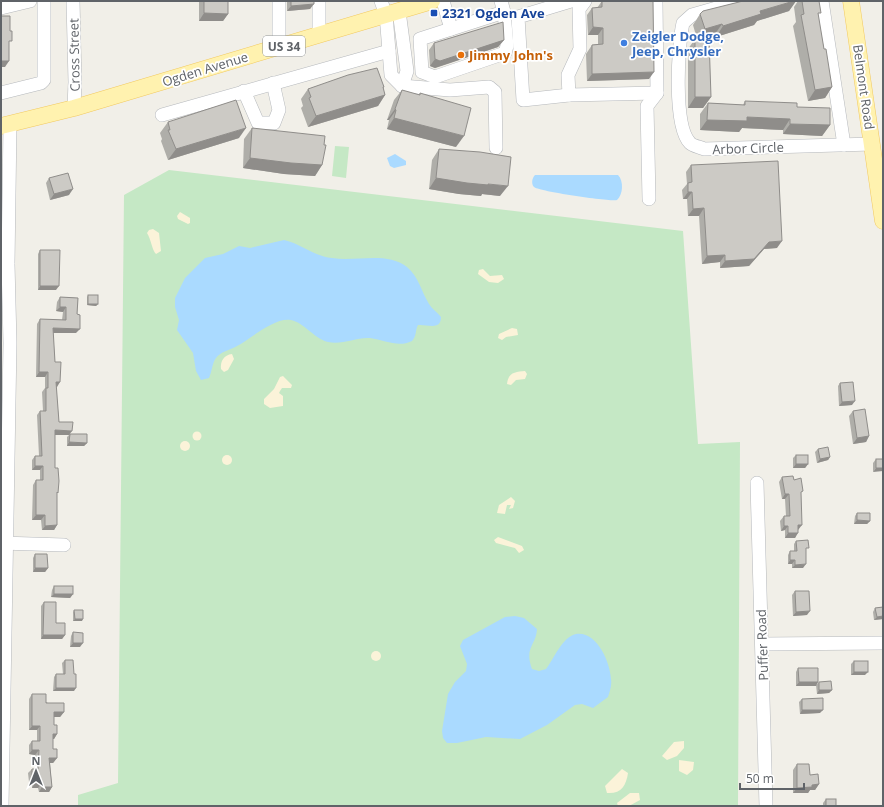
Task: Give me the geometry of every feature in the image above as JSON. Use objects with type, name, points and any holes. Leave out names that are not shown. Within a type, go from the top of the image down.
[{"type":"main road","name":"Ogden Avenue","points":[[5,125],[74,108],[319,35],[388,9],[432,1]]},
{"type":"main road","name":"Belmont Road","points":[[851,1],[883,215]]},
{"type":"street","points":[[1,8],[30,1]]},
{"type":"street","points":[[1,93],[41,83],[44,80],[44,1]]},
{"type":"street","name":"Cross Street","points":[[73,1],[76,82],[74,108]]},
{"type":"street","points":[[279,1],[279,47]]},
{"type":"street","points":[[319,1],[319,35]]},
{"type":"street","points":[[443,1],[451,29]]},
{"type":"street","points":[[571,1],[518,17],[523,100],[569,95],[657,93]]},
{"type":"street","points":[[569,95],[568,75],[580,49],[579,9],[585,1]]},
{"type":"street","points":[[649,199],[647,106],[657,93],[656,1]]},
{"type":"street","name":"Arbor Circle","points":[[741,1],[692,15],[683,23],[678,53],[680,113],[686,136],[690,143],[704,149],[872,144]]},
{"type":"street","points":[[822,1],[844,145]]},
{"type":"street","points":[[502,6],[507,46],[505,53],[435,77],[422,72],[420,39],[451,29],[502,6]]},
{"type":"street","points":[[388,9],[391,75],[402,86],[450,90],[489,87],[495,92],[496,148]]},
{"type":"street","points":[[388,9],[407,71],[402,86]]},
{"type":"street","points":[[162,116],[273,83],[389,57],[405,62]]},
{"type":"street","points":[[244,91],[258,124],[274,124],[279,110],[273,83]]},
{"type":"street","points":[[2,806],[4,543],[10,343],[8,264],[10,206],[5,125]]},
{"type":"street","name":"Puffer Road","points":[[757,483],[766,806]]},
{"type":"street","points":[[4,543],[64,545]]},
{"type":"street","points":[[762,644],[883,644]]},
{"type":"green space","points":[[335,146],[349,147],[346,178],[332,176]]},
{"type":"green space","points":[[169,170],[683,231],[698,444],[740,442],[738,806],[78,806],[78,795],[118,783],[124,195]]},
{"type":"sand","points":[[180,212],[190,218],[190,223],[188,224],[178,219],[177,216]]},
{"type":"sand","points":[[153,229],[159,233],[161,251],[156,254],[147,233],[149,230]]},
{"type":"sand","points":[[483,269],[490,276],[502,275],[504,279],[498,283],[489,282],[478,274],[479,270]]},
{"type":"sand","points":[[512,328],[517,329],[518,335],[506,337],[502,340],[498,338],[499,334]]},
{"type":"sand","points":[[232,354],[234,359],[228,370],[224,372],[221,369],[222,361],[225,357]]},
{"type":"sand","points":[[525,371],[527,374],[525,379],[516,380],[511,385],[507,384],[509,377],[513,373]]},
{"type":"sand","points":[[283,376],[292,385],[291,388],[282,388],[279,393],[283,396],[283,406],[270,408],[264,404],[264,399],[274,389],[280,377]]},
{"type":"sand","points":[[197,431],[202,436],[197,441],[192,436]]},
{"type":"sand","points":[[183,441],[187,441],[189,442],[189,450],[183,451],[180,448],[180,444]]},
{"type":"sand","points":[[225,455],[229,455],[231,456],[231,464],[225,465],[222,462],[222,458]]},
{"type":"sand","points":[[511,497],[515,501],[513,508],[509,509],[511,505],[507,505],[505,514],[497,513],[499,505]]},
{"type":"sand","points":[[498,537],[522,546],[524,550],[519,553],[515,548],[496,543],[494,540]]},
{"type":"sand","points":[[374,651],[378,651],[380,652],[380,660],[374,661],[371,658],[371,654]]},
{"type":"sand","points":[[684,741],[684,748],[677,756],[667,760],[662,756],[674,742]]},
{"type":"sand","points":[[679,760],[694,762],[693,770],[687,775],[679,771]]},
{"type":"sand","points":[[622,769],[628,773],[626,782],[619,791],[607,793],[605,786]]},
{"type":"sand","points":[[630,793],[639,793],[640,800],[629,806],[618,806],[617,803]]},
{"type":"water","points":[[395,154],[406,161],[406,165],[394,168],[390,166],[387,158]]},
{"type":"water","points":[[535,175],[618,175],[622,184],[622,191],[617,200],[612,200],[547,191],[534,187],[532,181]]},
{"type":"water","points":[[284,240],[325,257],[341,259],[381,258],[399,262],[407,267],[414,275],[429,304],[441,317],[439,324],[433,326],[418,325],[415,337],[412,341],[402,344],[370,338],[334,343],[323,340],[301,324],[291,320],[284,320],[270,325],[243,343],[220,354],[215,360],[209,378],[201,380],[196,371],[193,353],[177,330],[179,320],[175,307],[175,298],[185,278],[205,258],[223,254],[239,246],[250,248]]},
{"type":"water","points":[[515,616],[524,618],[537,629],[529,656],[532,669],[539,671],[546,669],[562,644],[571,636],[583,634],[596,642],[605,656],[610,672],[611,684],[608,697],[593,708],[582,704],[575,705],[547,725],[520,739],[486,737],[457,743],[447,743],[443,738],[442,731],[448,694],[455,682],[466,671],[467,664],[460,646],[463,640],[505,617]]},
{"type":"building","points":[[204,1],[228,1],[228,14],[204,13]]},
{"type":"building","points":[[291,1],[314,1],[314,4],[291,6]]},
{"type":"building","name":"Zeigler Dodge, Jeep, Chrysler","points":[[602,1],[653,1],[654,72],[592,74],[592,45],[603,44],[603,28],[593,27],[592,8],[602,7]]},
{"type":"building","points":[[743,1],[794,1],[760,11],[761,14],[723,26],[722,24],[705,29],[700,14],[703,11]]},
{"type":"building","points":[[802,1],[819,1],[821,13],[818,13],[832,87],[815,90],[801,15],[804,14]]},
{"type":"building","points":[[1,16],[10,16],[12,41],[9,41],[9,61],[1,61]]},
{"type":"building","points":[[503,22],[504,40],[440,61],[435,59],[434,43]]},
{"type":"building","points":[[709,38],[711,97],[695,97],[695,39]]},
{"type":"building","points":[[377,68],[384,87],[385,95],[316,116],[309,98],[311,97],[308,89],[348,75]]},
{"type":"building","points":[[402,90],[420,95],[420,93],[471,108],[464,136],[394,118],[395,109]]},
{"type":"building","points":[[236,100],[246,128],[176,149],[168,130],[170,130],[168,122]]},
{"type":"building","points":[[745,101],[797,103],[797,107],[830,108],[830,125],[790,124],[790,119],[747,117],[747,121],[707,120],[708,103],[745,105]]},
{"type":"building","points":[[252,128],[325,136],[324,145],[326,145],[322,165],[250,158]]},
{"type":"building","points":[[439,149],[480,152],[511,157],[508,186],[467,183],[436,178]]},
{"type":"building","points":[[778,161],[782,241],[769,242],[754,259],[725,261],[725,255],[707,256],[704,208],[693,209],[692,192],[688,192],[688,183],[692,182],[691,165]]},
{"type":"building","points":[[68,173],[73,189],[54,194],[49,178]]},
{"type":"building","points":[[40,250],[60,250],[59,286],[40,286]]},
{"type":"building","points":[[88,295],[98,295],[98,304],[88,304]]},
{"type":"building","points":[[60,297],[78,298],[77,314],[80,315],[80,329],[53,328],[55,362],[61,362],[60,382],[56,382],[59,422],[73,422],[72,431],[55,430],[55,468],[58,468],[59,481],[58,493],[57,492],[57,525],[45,526],[45,515],[36,515],[36,480],[43,480],[43,466],[35,466],[35,456],[42,456],[40,411],[46,411],[46,388],[48,388],[48,372],[39,372],[40,319],[66,320],[66,307],[60,307]]},
{"type":"building","points":[[853,382],[855,401],[842,402],[840,383]]},
{"type":"building","points":[[865,409],[869,436],[857,438],[853,411]]},
{"type":"building","points":[[70,434],[87,434],[87,443],[69,442]]},
{"type":"building","points":[[828,447],[830,457],[820,459],[818,449]]},
{"type":"building","points":[[796,455],[808,455],[808,464],[796,464]]},
{"type":"building","points":[[876,459],[883,459],[883,468],[876,468]]},
{"type":"building","points":[[793,476],[794,480],[801,478],[803,491],[801,492],[802,525],[798,525],[798,533],[788,533],[788,526],[784,526],[784,516],[790,516],[789,494],[785,494],[782,477]]},
{"type":"building","points":[[857,513],[870,513],[870,521],[857,520]]},
{"type":"building","points":[[808,540],[809,548],[806,548],[806,564],[795,565],[795,560],[790,560],[790,551],[797,551],[796,541]]},
{"type":"building","points":[[35,554],[47,554],[48,568],[35,568]]},
{"type":"building","points":[[54,586],[73,586],[73,594],[54,594]]},
{"type":"building","points":[[795,591],[809,591],[810,611],[796,612]]},
{"type":"building","points":[[44,602],[56,602],[56,623],[65,623],[65,635],[43,635]]},
{"type":"building","points":[[883,607],[883,616],[877,617],[875,608]]},
{"type":"building","points":[[74,610],[83,610],[83,619],[75,619]]},
{"type":"building","points":[[73,632],[83,633],[83,643],[73,643]]},
{"type":"building","points":[[65,660],[73,660],[74,674],[76,674],[76,688],[56,688],[56,674],[65,674]]},
{"type":"building","points":[[854,661],[868,661],[868,672],[854,672]]},
{"type":"building","points":[[798,668],[818,668],[818,682],[799,682]]},
{"type":"building","points":[[831,681],[832,690],[819,690],[819,682]]},
{"type":"building","points":[[32,694],[46,694],[46,703],[64,703],[64,712],[54,712],[54,725],[57,725],[57,734],[53,734],[53,749],[57,749],[57,758],[49,758],[52,787],[42,787],[42,783],[35,783],[35,777],[32,777],[32,769],[38,769],[39,750],[32,750],[32,741],[40,741],[40,726],[32,726]]},
{"type":"building","points":[[823,698],[823,710],[802,710],[802,699]]},
{"type":"building","points":[[797,764],[809,764],[810,775],[818,774],[819,784],[812,785],[812,787],[797,788]]},
{"type":"building","points":[[826,799],[836,799],[836,806],[826,806]]},
{"type":"place","name":"2321 Ogden Ave","points":[[434,13]]},
{"type":"place","name":"Zeigler Dodge, Jeep, Chrysler","points":[[624,43]]},
{"type":"place","name":"Jimmy John's","points":[[461,55]]}]
